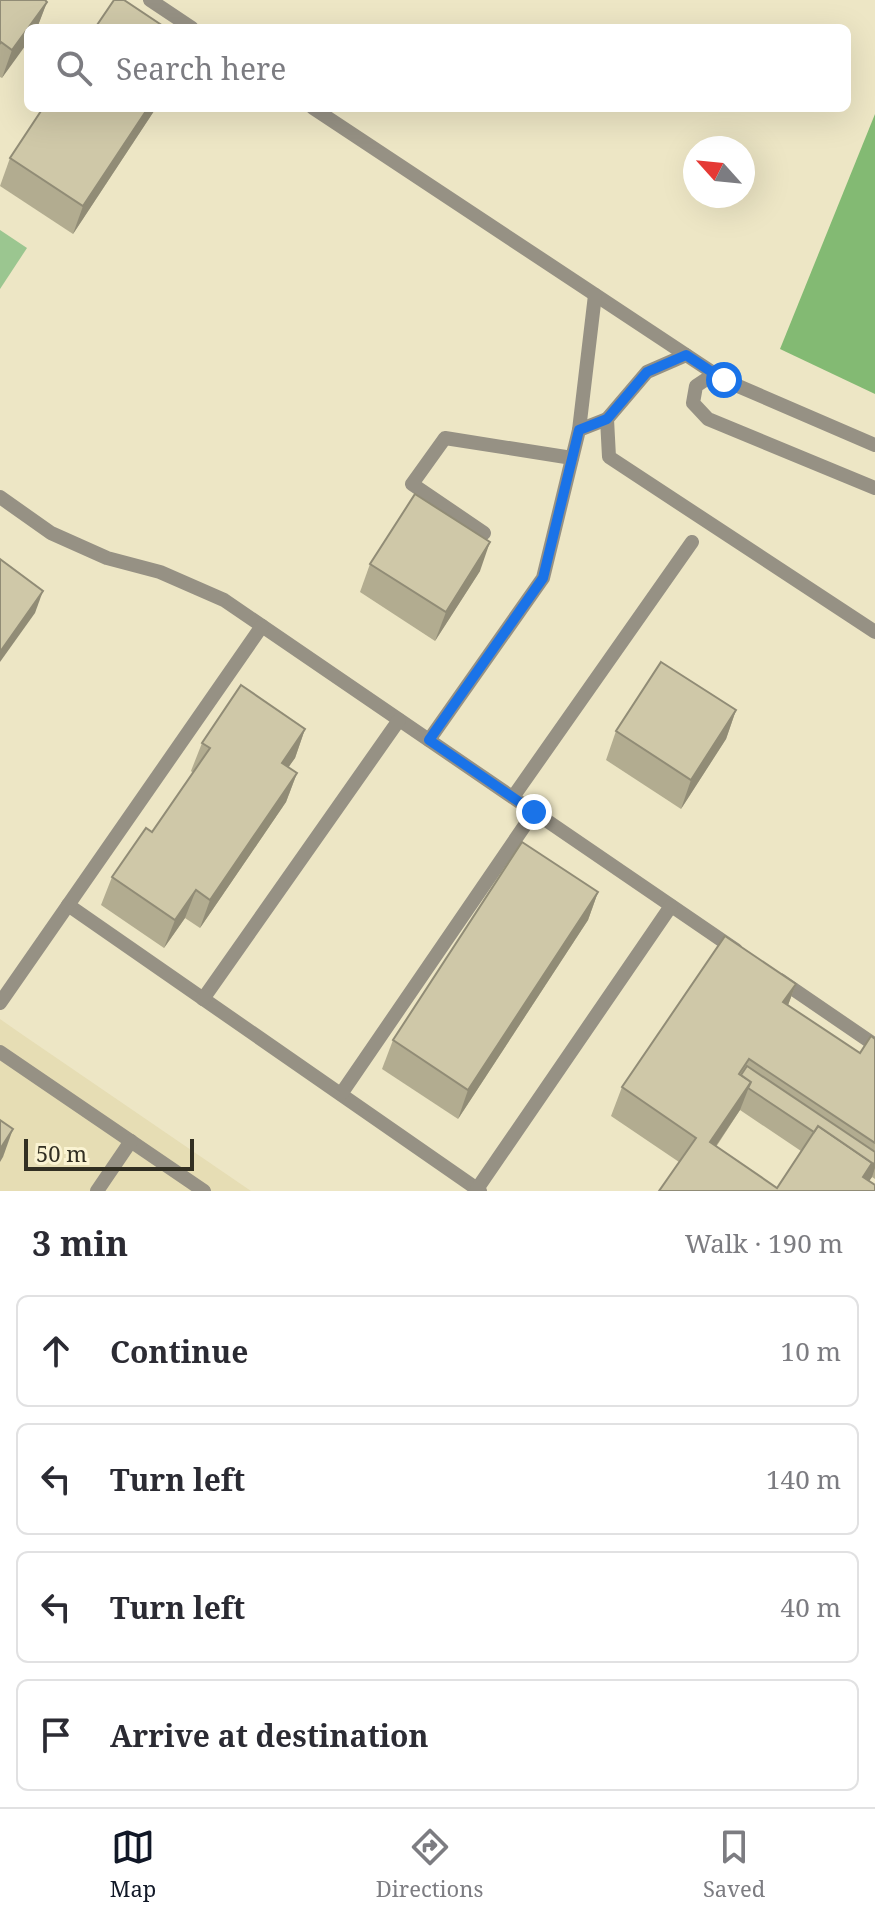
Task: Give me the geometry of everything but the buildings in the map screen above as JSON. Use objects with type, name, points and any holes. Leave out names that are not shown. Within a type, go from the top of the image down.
[{"type":"lane","points":[[150,0],[186,24]]},
{"type":"lane","points":[[319,112],[724,380],[875,445]]},
{"type":"lane","points":[[429,740],[543,578],[579,430],[595,295]]},
{"type":"lane","points":[[579,430],[607,419],[647,372],[686,355]]},
{"type":"lane","points":[[724,380],[708,378],[696,386],[693,403],[708,419],[875,488]]},
{"type":"lane","points":[[607,419],[609,457],[875,632]]},
{"type":"lane","points":[[484,533],[412,484],[445,438],[572,458]]},
{"type":"lane","points":[[0,497],[51,533],[107,558],[160,572],[224,600],[748,958]]},
{"type":"lane","points":[[513,797],[692,542]]},
{"type":"lane","points":[[0,1003],[262,626]]},
{"type":"lane","points":[[203,999],[399,720]]},
{"type":"lane","points":[[341,1094],[534,812]]},
{"type":"lane","points":[[68,905],[478,1190],[671,906]]},
{"type":"lane","points":[[773,975],[875,1045]]},
{"type":"lane","points":[[0,1052],[204,1191]]},
{"type":"lane","points":[[97,1191],[131,1141]]},
{"type":"shaded area","points":[[0,1019],[20,1033],[251,1191],[0,1191]]},
{"type":"green space","points":[[875,114],[875,394],[780,349]]},
{"type":"green space","points":[[0,230],[27,248],[0,289]]},
{"type":"route","points":[[534,812],[429,740],[543,578],[579,430],[607,419],[647,372],[686,355],[724,380]]}]
